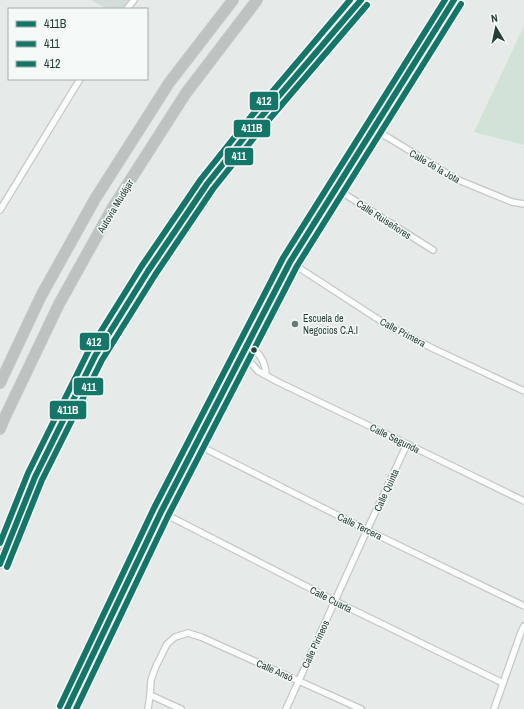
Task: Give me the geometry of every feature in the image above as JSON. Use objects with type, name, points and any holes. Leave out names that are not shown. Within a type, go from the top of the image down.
[{"type":"highway","name":"Autovía Mudéjar","points":[[0,382],[41,296],[95,200],[170,83],[233,0]]},
{"type":"highway","name":"Autovía Mudéjar","points":[[0,429],[59,304],[113,207],[186,93],[257,0]]},
{"type":"highway","points":[[0,564],[35,477],[95,356],[148,271],[212,178],[255,124],[361,0]]},
{"type":"highway","points":[[66,709],[161,512],[290,262],[454,0]]},
{"type":"street","points":[[128,8],[134,0]]},
{"type":"street","points":[[0,210],[79,80]]},
{"type":"street","name":"Calle de la Jota","points":[[372,129],[456,179],[512,202],[524,204]]},
{"type":"street","name":"Calle Ruiseñores","points":[[335,188],[433,250]]},
{"type":"street","name":"Calle Primera","points":[[290,262],[387,325],[434,349],[524,391]]},
{"type":"street","points":[[247,344],[255,350],[263,362],[266,369],[266,375]]},
{"type":"street","name":"Calle Segunda","points":[[239,360],[251,363],[258,371],[278,382],[524,501]]},
{"type":"street","name":"Calle Tercera","points":[[196,444],[367,530],[524,606]]},
{"type":"street","name":"Calle Quinta","points":[[335,601],[407,444]]},
{"type":"street","name":"Calle Cuarta","points":[[161,512],[335,601],[504,683]]},
{"type":"street","name":"Calle Pirineos","points":[[286,709],[335,601]]},
{"type":"street","points":[[494,709],[524,626]]},
{"type":"street","name":"Calle Ansó","points":[[150,695],[151,680],[167,644],[175,637],[188,633],[201,637],[361,709]]},
{"type":"street","points":[[148,709],[150,695],[181,709]]},
{"type":"shaded area","points":[[91,0],[134,0],[128,8],[105,8]]},
{"type":"green space","points":[[524,26],[524,145],[474,132]]},
{"type":"transit line","name":"412","points":[[0,543],[28,473],[88,352],[141,267],[201,179],[249,119],[350,0]]},
{"type":"transit line","name":"411B","points":[[0,564],[35,477],[95,356],[148,271],[207,184],[255,124],[361,0]]},
{"type":"transit line","name":"412","points":[[60,706],[154,508],[283,258],[445,0]]},
{"type":"transit line","name":"411B","points":[[67,709],[161,512],[290,262],[454,0]]},
{"type":"transit line","name":"411","points":[[76,709],[168,516],[297,266],[461,4]]},
{"type":"transit line","name":"411","points":[[7,567],[42,480],[102,360],[155,275],[213,189],[261,129],[367,5]]},
{"type":"place","name":"Escuela de Negocios C.A.I","points":[[295,324]]}]
